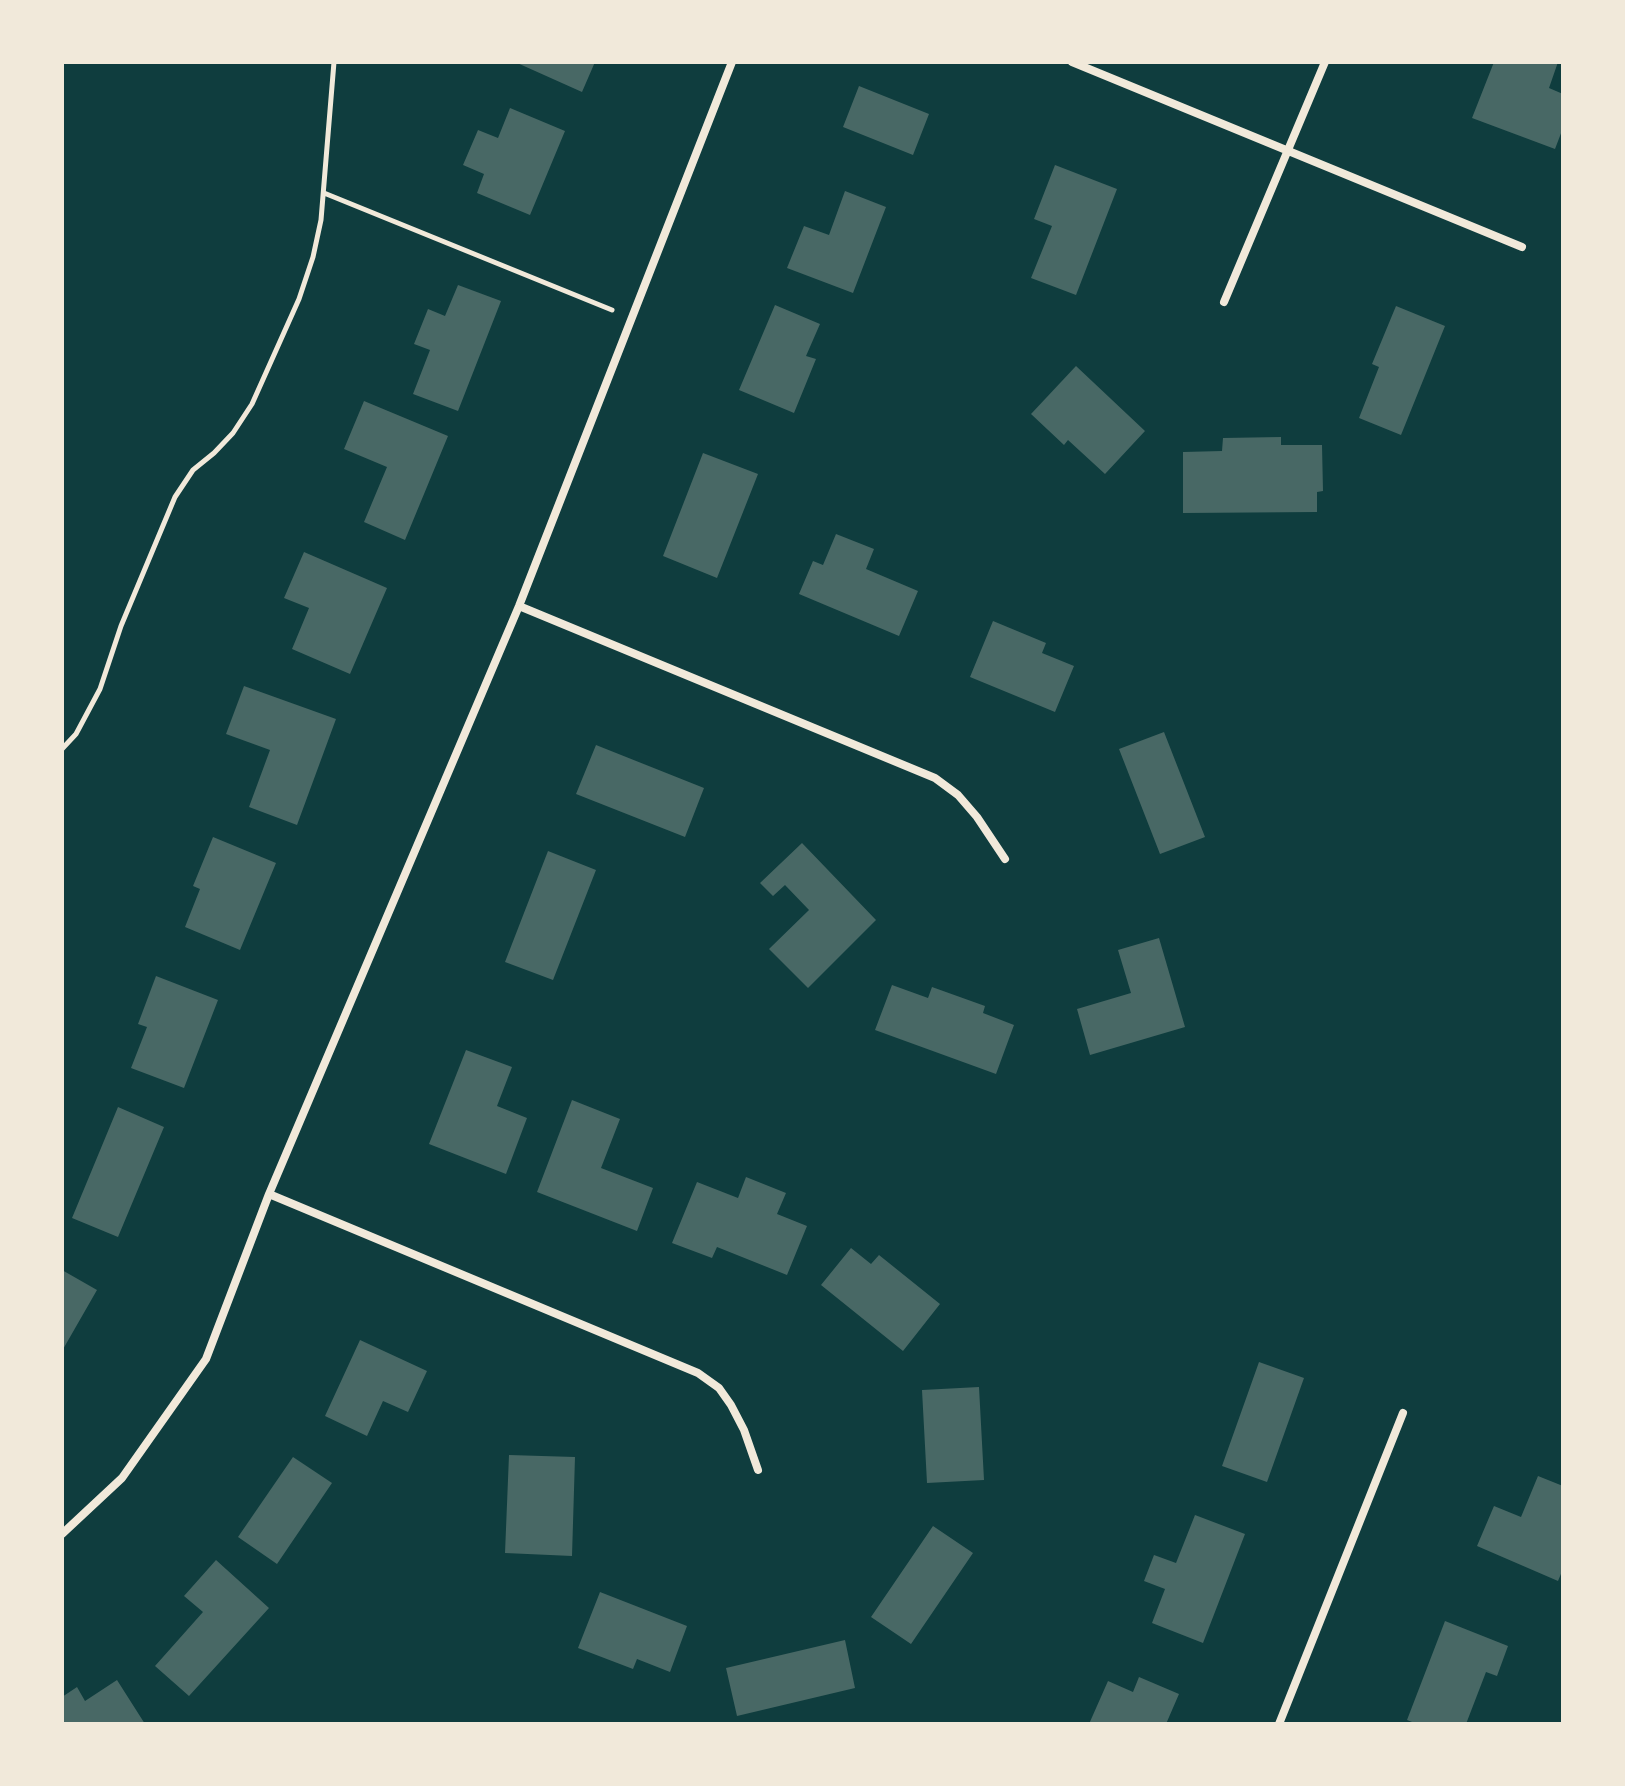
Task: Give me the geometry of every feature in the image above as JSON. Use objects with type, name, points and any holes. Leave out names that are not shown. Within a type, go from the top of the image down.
[{"type":"street","points":[[62,1534],[122,1478],[206,1359],[269,1194],[519,606],[732,62]]},
{"type":"street","points":[[1072,62],[1522,247]]},
{"type":"street","points":[[1224,302],[1325,62]]},
{"type":"street","points":[[519,606],[935,778],[958,795],[1005,859]]},
{"type":"street","points":[[269,1194],[698,1373],[719,1388],[731,1405],[744,1430],[758,1470]]},
{"type":"street","points":[[1279,1724],[1403,1413]]},
{"type":"path","points":[[62,749],[76,734],[100,689],[121,626],[183,483],[233,433],[252,404],[299,299],[313,257],[324,193],[334,62]]},
{"type":"path","points":[[324,193],[631,317]]},
{"type":"building","points":[[515,62],[595,62],[582,92]]},
{"type":"building","points":[[1494,62],[1558,62],[1549,88],[1563,94],[1563,128],[1555,149],[1472,118]]},
{"type":"building","points":[[859,86],[929,114],[913,155],[843,127]]},
{"type":"building","points":[[510,108],[565,131],[530,215],[477,193],[484,174],[463,165],[478,130],[498,138]]},
{"type":"building","points":[[1055,165],[1117,189],[1076,295],[1031,278],[1052,226],[1034,219]]},
{"type":"building","points":[[845,191],[886,207],[853,293],[787,268],[804,226],[829,235]]},
{"type":"building","points":[[458,285],[501,301],[458,411],[413,394],[430,350],[414,344],[428,309],[445,316]]},
{"type":"building","points":[[775,305],[820,324],[806,356],[816,359],[794,413],[739,390]]},
{"type":"building","points":[[1396,306],[1445,326],[1401,435],[1359,418],[1379,367],[1372,364]]},
{"type":"building","points":[[1076,366],[1145,431],[1105,474],[1068,440],[1064,445],[1031,414]]},
{"type":"building","points":[[364,401],[448,436],[405,540],[364,522],[387,467],[344,449]]},
{"type":"building","points":[[1281,437],[1281,445],[1322,445],[1323,491],[1317,492],[1317,512],[1183,513],[1183,452],[1222,451],[1223,438]]},
{"type":"building","points":[[703,453],[758,474],[717,578],[663,556]]},
{"type":"building","points":[[836,534],[874,549],[866,569],[918,591],[899,636],[799,594],[813,561],[823,565]]},
{"type":"building","points":[[304,552],[387,588],[350,674],[292,649],[309,608],[284,598]]},
{"type":"building","points":[[993,621],[1046,643],[1042,653],[1074,666],[1055,712],[970,677]]},
{"type":"building","points":[[244,686],[336,719],[297,825],[249,807],[270,750],[226,734]]},
{"type":"building","points":[[1164,732],[1205,837],[1160,854],[1119,749]]},
{"type":"building","points":[[596,745],[704,788],[685,837],[576,794]]},
{"type":"building","points":[[213,837],[276,863],[240,950],[185,927],[200,889],[193,886]]},
{"type":"building","points":[[802,843],[876,920],[808,988],[769,949],[809,910],[785,885],[773,896],[760,883]]},
{"type":"building","points":[[548,851],[596,870],[553,980],[505,962]]},
{"type":"building","points":[[1159,938],[1185,1027],[1090,1055],[1077,1009],[1131,993],[1118,950]]},
{"type":"building","points":[[156,976],[218,1000],[184,1088],[131,1068],[147,1027],[138,1024]]},
{"type":"building","points":[[892,985],[928,998],[932,987],[985,1006],[983,1013],[1014,1025],[996,1074],[875,1030]]},
{"type":"building","points":[[466,1050],[512,1067],[497,1106],[527,1118],[506,1174],[429,1144]]},
{"type":"building","points":[[572,1100],[620,1119],[601,1168],[653,1188],[637,1231],[537,1192]]},
{"type":"building","points":[[118,1107],[164,1127],[118,1237],[72,1218]]},
{"type":"building","points":[[746,1177],[786,1193],[777,1214],[807,1226],[787,1275],[717,1247],[712,1258],[672,1243],[697,1182],[738,1198]]},
{"type":"building","points":[[851,1248],[871,1264],[879,1255],[940,1304],[903,1351],[821,1285]]},
{"type":"building","points":[[62,1270],[97,1290],[62,1351]]},
{"type":"building","points":[[360,1340],[427,1371],[408,1412],[383,1401],[367,1436],[325,1416]]},
{"type":"building","points":[[1259,1362],[1304,1378],[1267,1482],[1222,1466]]},
{"type":"building","points":[[979,1387],[984,1480],[927,1483],[922,1390]]},
{"type":"building","points":[[509,1455],[575,1457],[572,1556],[505,1553]]},
{"type":"building","points":[[293,1457],[332,1483],[277,1564],[238,1537]]},
{"type":"building","points":[[1538,1476],[1563,1486],[1563,1569],[1558,1581],[1477,1546],[1494,1506],[1521,1517]]},
{"type":"building","points":[[1195,1515],[1245,1534],[1203,1643],[1152,1623],[1165,1589],[1144,1581],[1154,1555],[1176,1563]]},
{"type":"building","points":[[933,1526],[973,1553],[911,1644],[871,1617]]},
{"type":"building","points":[[216,1560],[269,1608],[189,1696],[155,1666],[203,1612],[184,1596]]},
{"type":"building","points":[[600,1592],[687,1626],[670,1672],[637,1659],[633,1669],[578,1648]]},
{"type":"building","points":[[1445,1621],[1508,1646],[1497,1676],[1486,1672],[1466,1724],[1417,1724],[1407,1720]]},
{"type":"building","points":[[845,1640],[855,1688],[737,1716],[726,1668]]},
{"type":"building","points":[[1139,1677],[1179,1694],[1166,1724],[1089,1724],[1108,1681],[1133,1692]]},
{"type":"building","points":[[117,1680],[145,1724],[62,1724],[62,1697],[77,1687],[85,1701]]}]
